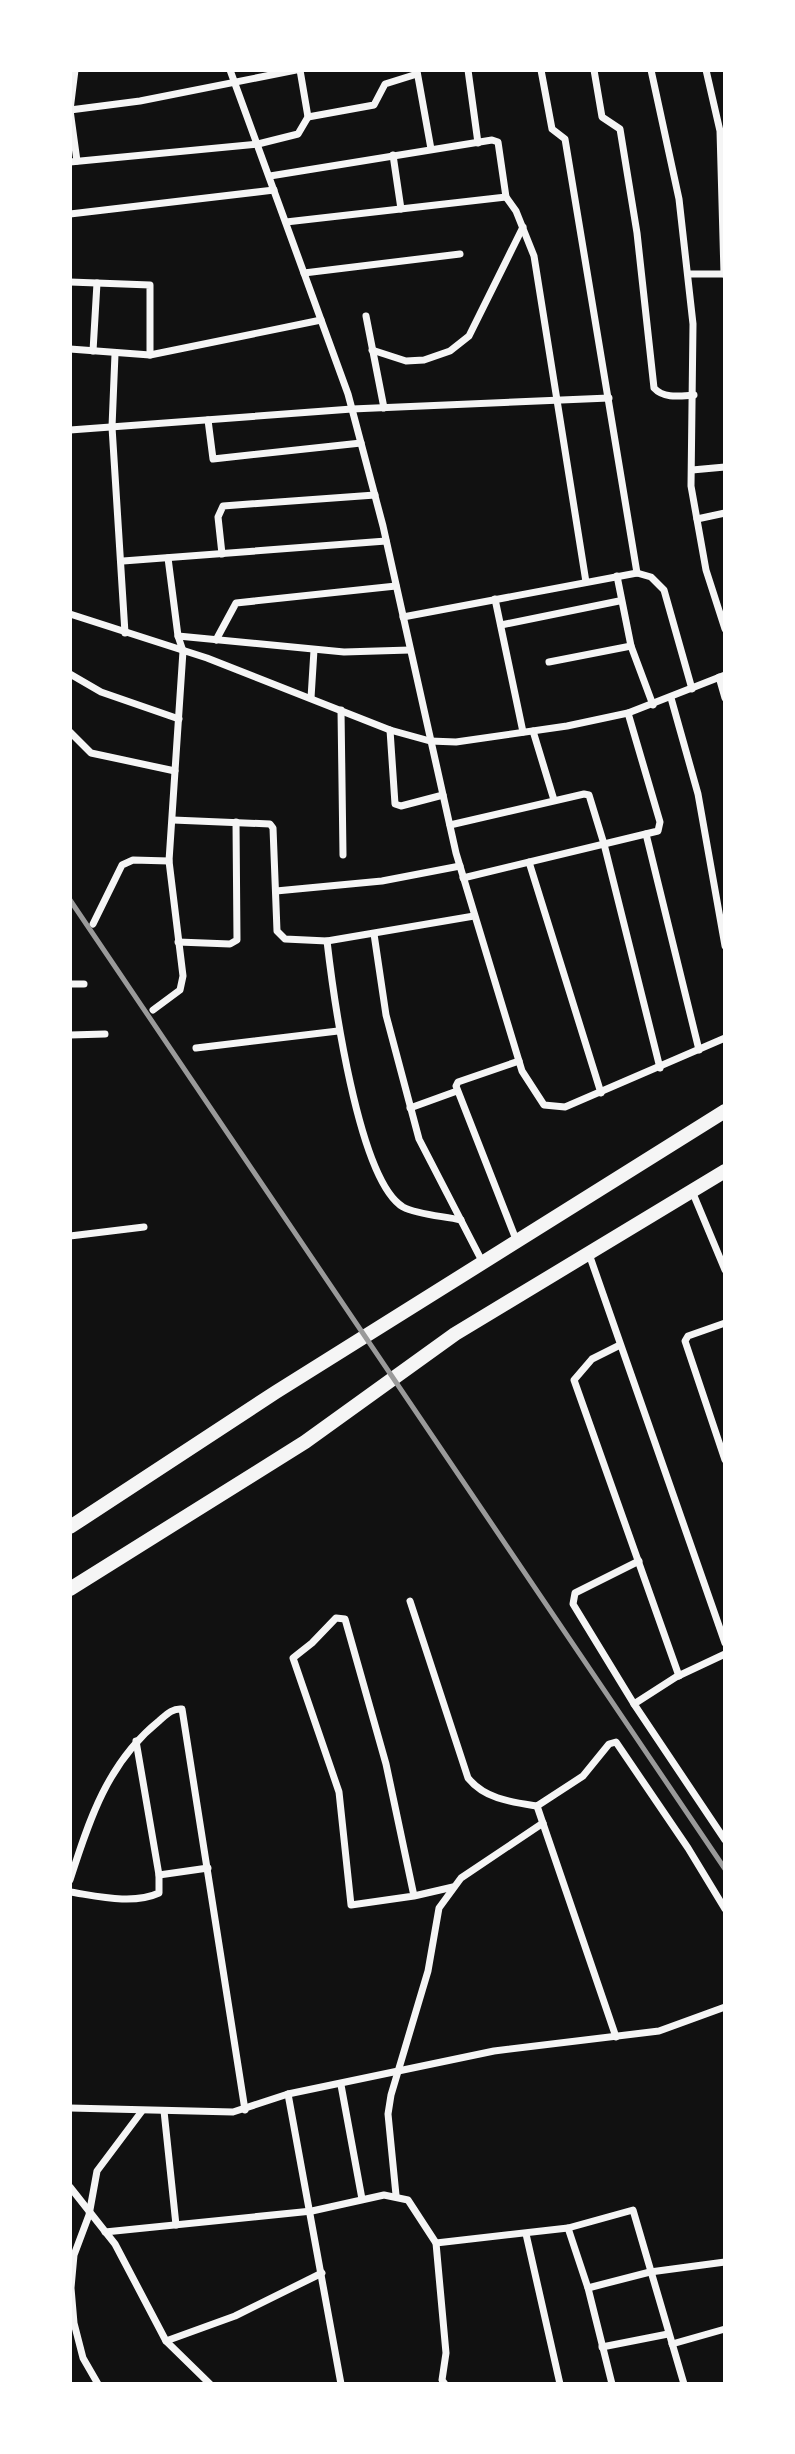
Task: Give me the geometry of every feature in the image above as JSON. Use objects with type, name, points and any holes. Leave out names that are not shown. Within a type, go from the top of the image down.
[{"type":"main road","points":[[70,1527],[276,1392],[725,1111]]},
{"type":"main road","points":[[70,1589],[305,1442],[455,1334],[725,1171]]},
{"type":"street","points":[[70,110],[140,102],[298,70],[308,117],[298,134],[258,144],[74,162],[70,110],[75,70]]},
{"type":"street","points":[[230,70],[352,409],[386,541],[429,741],[463,878],[519,1060],[532,1089],[544,1105],[565,1107],[725,1038]]},
{"type":"street","points":[[468,70],[478,143]]},
{"type":"street","points":[[541,70],[552,129],[565,139],[637,573]]},
{"type":"street","points":[[594,70],[602,117],[620,129],[637,233],[654,388],[661,394],[694,395]]},
{"type":"street","points":[[650,70],[679,199],[688,274],[694,343],[692,470],[697,519],[706,570],[725,629]]},
{"type":"street","points":[[688,274],[724,274],[722,131],[706,70]]},
{"type":"street","points":[[308,117],[374,105],[385,84],[417,72],[431,149]]},
{"type":"street","points":[[270,177],[431,149],[498,142],[506,197],[523,227],[534,256],[586,582]]},
{"type":"street","points":[[393,155],[401,209]]},
{"type":"street","points":[[70,214],[274,190]]},
{"type":"street","points":[[286,222],[506,197]]},
{"type":"street","points":[[372,350],[406,361],[424,360],[450,351],[468,336],[523,227]]},
{"type":"street","points":[[304,273],[460,254]]},
{"type":"street","points":[[70,282],[150,285],[150,355]]},
{"type":"street","points":[[93,351],[97,283]]},
{"type":"street","points":[[366,316],[384,408]]},
{"type":"street","points":[[70,349],[150,355],[321,320]]},
{"type":"street","points":[[115,354],[112,427],[123,561],[125,632]]},
{"type":"street","points":[[70,430],[352,409],[609,398]]},
{"type":"street","points":[[208,420],[213,459],[361,443]]},
{"type":"street","points":[[692,470],[725,467]]},
{"type":"street","points":[[222,554],[218,517],[223,506],[375,495]]},
{"type":"street","points":[[697,519],[725,513]]},
{"type":"street","points":[[123,561],[386,541]]},
{"type":"street","points":[[153,1010],[180,990],[183,976],[169,861],[183,651],[178,636],[168,558]]},
{"type":"street","points":[[403,617],[637,573],[652,577],[664,590],[692,689]]},
{"type":"street","points":[[617,576],[619,601],[631,646],[653,705]]},
{"type":"street","points":[[216,640],[236,603],[396,586]]},
{"type":"street","points":[[495,599],[523,732]]},
{"type":"street","points":[[501,625],[619,601]]},
{"type":"street","points":[[70,614],[183,651],[390,730],[429,741],[456,742],[628,713],[722,676],[725,698]]},
{"type":"street","points":[[178,636],[314,650],[410,650]]},
{"type":"street","points":[[549,662],[631,646]]},
{"type":"street","points":[[311,698],[314,650]]},
{"type":"street","points":[[70,674],[100,692],[179,719]]},
{"type":"street","points":[[671,698],[698,794],[725,946]]},
{"type":"street","points":[[341,710],[343,855]]},
{"type":"street","points":[[463,878],[659,831],[660,822],[628,713]]},
{"type":"street","points":[[390,730],[396,804],[401,806],[443,795]]},
{"type":"street","points":[[533,731],[554,800]]},
{"type":"street","points":[[70,732],[92,753],[175,771]]},
{"type":"street","points":[[450,825],[554,800],[589,795],[604,844],[660,1068]]},
{"type":"street","points":[[173,820],[270,824],[273,828],[280,937],[327,941],[474,916]]},
{"type":"street","points":[[178,942],[230,944],[237,940],[236,822]]},
{"type":"street","points":[[646,834],[699,1050]]},
{"type":"street","points":[[93,923],[122,865],[133,860],[169,861]]},
{"type":"street","points":[[529,862],[601,1093]]},
{"type":"street","points":[[276,891],[382,881],[460,866]]},
{"type":"street","points":[[374,934],[386,1015],[419,1139],[484,1264]]},
{"type":"street","points":[[327,941],[345,1067],[372,1154],[389,1192],[404,1207],[461,1220]]},
{"type":"street","points":[[70,984],[85,984]]},
{"type":"street","points":[[196,1048],[338,1031]]},
{"type":"street","points":[[70,1035],[105,1034]]},
{"type":"street","points":[[517,1243],[457,1091],[458,1082],[519,1060]]},
{"type":"street","points":[[410,1108],[457,1091]]},
{"type":"street","points":[[692,1191],[725,1270]]},
{"type":"street","points":[[70,1236],[144,1227]]},
{"type":"street","points":[[589,1254],[725,1643]]},
{"type":"street","points":[[725,1322],[688,1336],[685,1341],[725,1460]]},
{"type":"street","points":[[621,1345],[593,1359],[574,1380],[680,1675]]},
{"type":"street","points":[[639,1561],[575,1592],[573,1604],[634,1704],[725,1840]]},
{"type":"street","points":[[410,1601],[468,1778],[490,1796],[537,1806],[583,1776],[609,1744],[616,1742],[688,1848],[725,1909]]},
{"type":"street","points":[[414,1896],[386,1764],[345,1619],[336,1618],[293,1658],[339,1792],[351,1905],[414,1896],[453,1887],[543,1823]]},
{"type":"street","points":[[634,1704],[680,1675],[725,1654]]},
{"type":"street","points":[[70,1880],[85,1828],[115,1768],[136,1741],[172,1710],[182,1709],[245,2110]]},
{"type":"street","points":[[70,1892],[112,1898],[152,1896],[159,1893],[159,1875],[136,1741]]},
{"type":"street","points":[[537,1806],[616,2037]]},
{"type":"street","points":[[159,1875],[208,1868]]},
{"type":"street","points":[[396,2195],[388,2114],[391,2095],[401,2070],[428,1971],[438,1912],[453,1887]]},
{"type":"street","points":[[70,2108],[142,2111],[245,2110],[288,2094],[494,2052],[676,2027],[725,2007]]},
{"type":"street","points":[[341,2085],[362,2199]]},
{"type":"street","points":[[288,2094],[312,2211],[341,2384]]},
{"type":"street","points":[[99,2384],[83,2358],[78,2342],[71,2288],[74,2255],[89,2215],[97,2171],[142,2111]]},
{"type":"street","points":[[163,2111],[176,2225]]},
{"type":"street","points":[[70,2187],[89,2215],[115,2244],[166,2341],[210,2384]]},
{"type":"street","points":[[105,2232],[312,2211],[362,2199],[396,2195],[408,2200],[436,2242],[446,2353],[442,2380],[444,2384]]},
{"type":"street","points":[[436,2242],[568,2228],[606,2215],[633,2210],[684,2384]]},
{"type":"street","points":[[568,2228],[588,2288],[612,2384]]},
{"type":"street","points":[[526,2234],[560,2384]]},
{"type":"street","points":[[588,2288],[650,2272],[725,2262]]},
{"type":"street","points":[[166,2341],[235,2316],[322,2273]]},
{"type":"street","points":[[672,2344],[725,2329]]},
{"type":"street","points":[[602,2347],[668,2334]]},
{"type":"street","points":[[70,2346],[78,2342]]},
{"type":"railway","points":[[70,900],[725,1869]]}]
